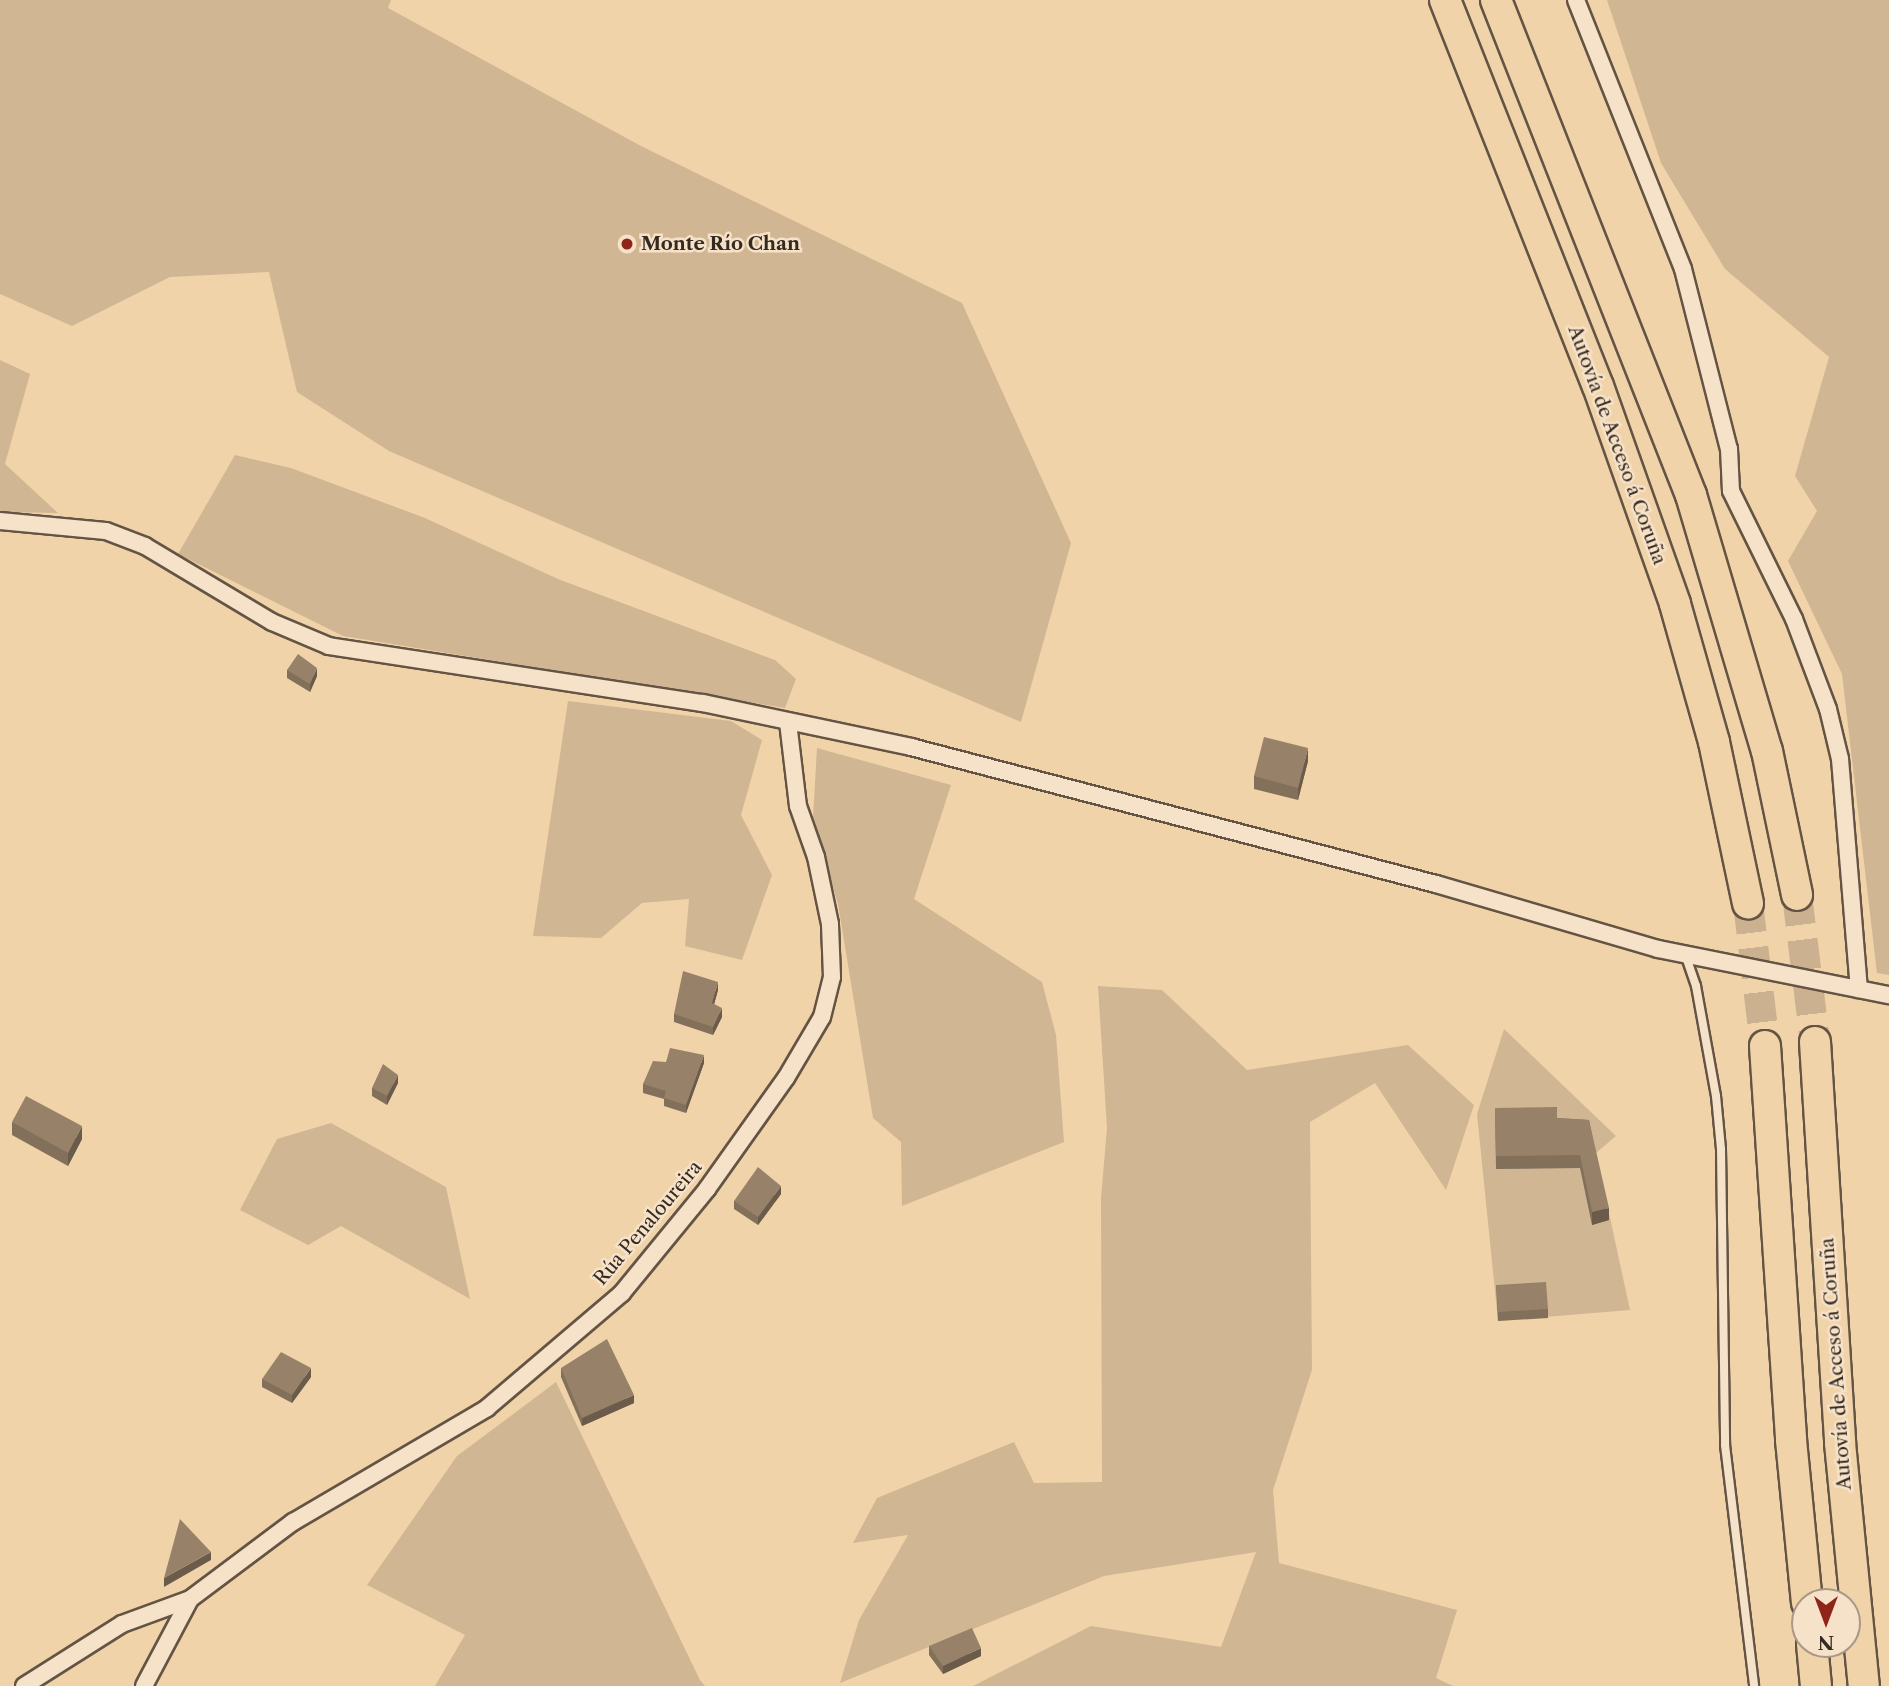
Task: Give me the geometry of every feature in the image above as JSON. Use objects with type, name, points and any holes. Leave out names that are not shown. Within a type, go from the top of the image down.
[{"type":"highway","name":"Autovía de Acceso á Coruña","points":[[1445,0],[1598,386],[1675,604],[1714,742],[1748,903]]},
{"type":"highway","points":[[1496,0],[1691,495],[1767,751],[1797,895]]},
{"type":"highway","name":"Autovía de Acceso á Coruña","points":[[1815,1042],[1840,1443],[1864,1686]]},
{"type":"highway","points":[[1765,1046],[1791,1440],[1806,1588]]},
{"type":"highway","points":[[1813,1658],[1816,1686]]},
{"type":"street","points":[[1576,0],[1683,269],[1729,449],[1731,491],[1794,619],[1828,709],[1840,759],[1864,990]]},
{"type":"street","points":[[0,521],[65,524],[119,536],[145,546],[272,622],[329,646],[703,704],[911,747],[1685,954],[1889,996]]},
{"type":"street","name":"Rúa Penaloureira","points":[[145,1686],[190,1599],[293,1522],[487,1408],[622,1293],[707,1189],[786,1077],[822,1017],[832,977],[830,924],[816,856],[798,806],[788,722]]},
{"type":"street","points":[[24,1686],[122,1625],[190,1599]]},
{"type":"lane","points":[[1685,954],[1696,986],[1716,1096],[1721,1149],[1725,1445],[1754,1686]]},
{"type":"shaded area","points":[[0,0],[391,0],[388,8],[641,146],[962,303],[1071,543],[1021,722],[389,451],[297,392],[269,272],[170,277],[72,326],[0,294]]},
{"type":"shaded area","points":[[1607,0],[1889,0],[1889,975],[1877,973],[1842,674],[1788,561],[1817,511],[1795,476],[1829,357],[1725,269],[1661,163]]},
{"type":"shaded area","points":[[0,360],[30,374],[5,464],[58,513],[0,512]]},
{"type":"shaded area","points":[[235,455],[291,468],[425,518],[558,579],[775,660],[796,679],[785,708],[343,636],[178,554]]},
{"type":"shaded area","points":[[568,701],[731,721],[762,740],[741,815],[772,875],[742,960],[685,946],[689,899],[642,903],[601,938],[533,936]]},
{"type":"shaded area","points":[[817,748],[951,785],[914,899],[1042,982],[1056,1035],[1064,1142],[902,1206],[901,1142],[873,1118],[838,904],[813,818]]},
{"type":"shaded area","points":[[1098,986],[1162,990],[1247,1070],[1408,1045],[1474,1105],[1446,1190],[1375,1083],[1310,1122],[1312,1370],[1273,1490],[1279,1563],[1457,1610],[1436,1678],[1453,1686],[973,1686],[1091,1626],[1221,1647],[1256,1552],[1104,1576],[840,1683],[859,1620],[908,1535],[853,1543],[877,1498],[1014,1442],[1034,1483],[1102,1482],[1101,1198],[1107,1128]]},
{"type":"shaded area","points":[[1504,1029],[1616,1136],[1596,1153],[1630,1310],[1498,1321],[1477,1114]]},
{"type":"shaded area","points":[[331,1123],[446,1187],[470,1299],[341,1226],[308,1245],[240,1210],[277,1139]]},
{"type":"shaded area","points":[[556,1382],[705,1686],[435,1686],[465,1635],[367,1585],[457,1456]]},
{"type":"building","points":[[298,654],[317,668],[310,684],[287,670]]},
{"type":"building","points":[[1264,737],[1308,748],[1298,788],[1254,776]]},
{"type":"building","points":[[683,971],[718,982],[712,1003],[722,1008],[713,1027],[674,1014]]},
{"type":"building","points":[[670,1048],[704,1055],[686,1105],[664,1098],[666,1091],[643,1084],[653,1061],[666,1062]]},
{"type":"building","points":[[383,1064],[398,1075],[387,1096],[372,1088]]},
{"type":"building","points":[[26,1096],[82,1126],[68,1153],[12,1122]]},
{"type":"building","points":[[1557,1107],[1557,1118],[1589,1120],[1609,1208],[1592,1212],[1580,1155],[1496,1156],[1495,1108]]},
{"type":"building","points":[[758,1167],[781,1186],[758,1217],[734,1201]]},
{"type":"building","points":[[1546,1282],[1548,1309],[1498,1312],[1496,1285]]},
{"type":"building","points":[[607,1339],[634,1395],[582,1418],[561,1368]]},
{"type":"building","points":[[281,1352],[311,1368],[292,1395],[262,1379]]},
{"type":"building","points":[[180,1519],[211,1552],[164,1578]]},
{"type":"building","points":[[972,1628],[981,1648],[943,1666],[929,1646]]},
{"type":"tunnel","points":[[1797,895],[1815,1042]]},
{"type":"tunnel","points":[[1748,903],[1765,1046]]},
{"type":"place","name":"Monte Río Chan","points":[[627,244]]}]
